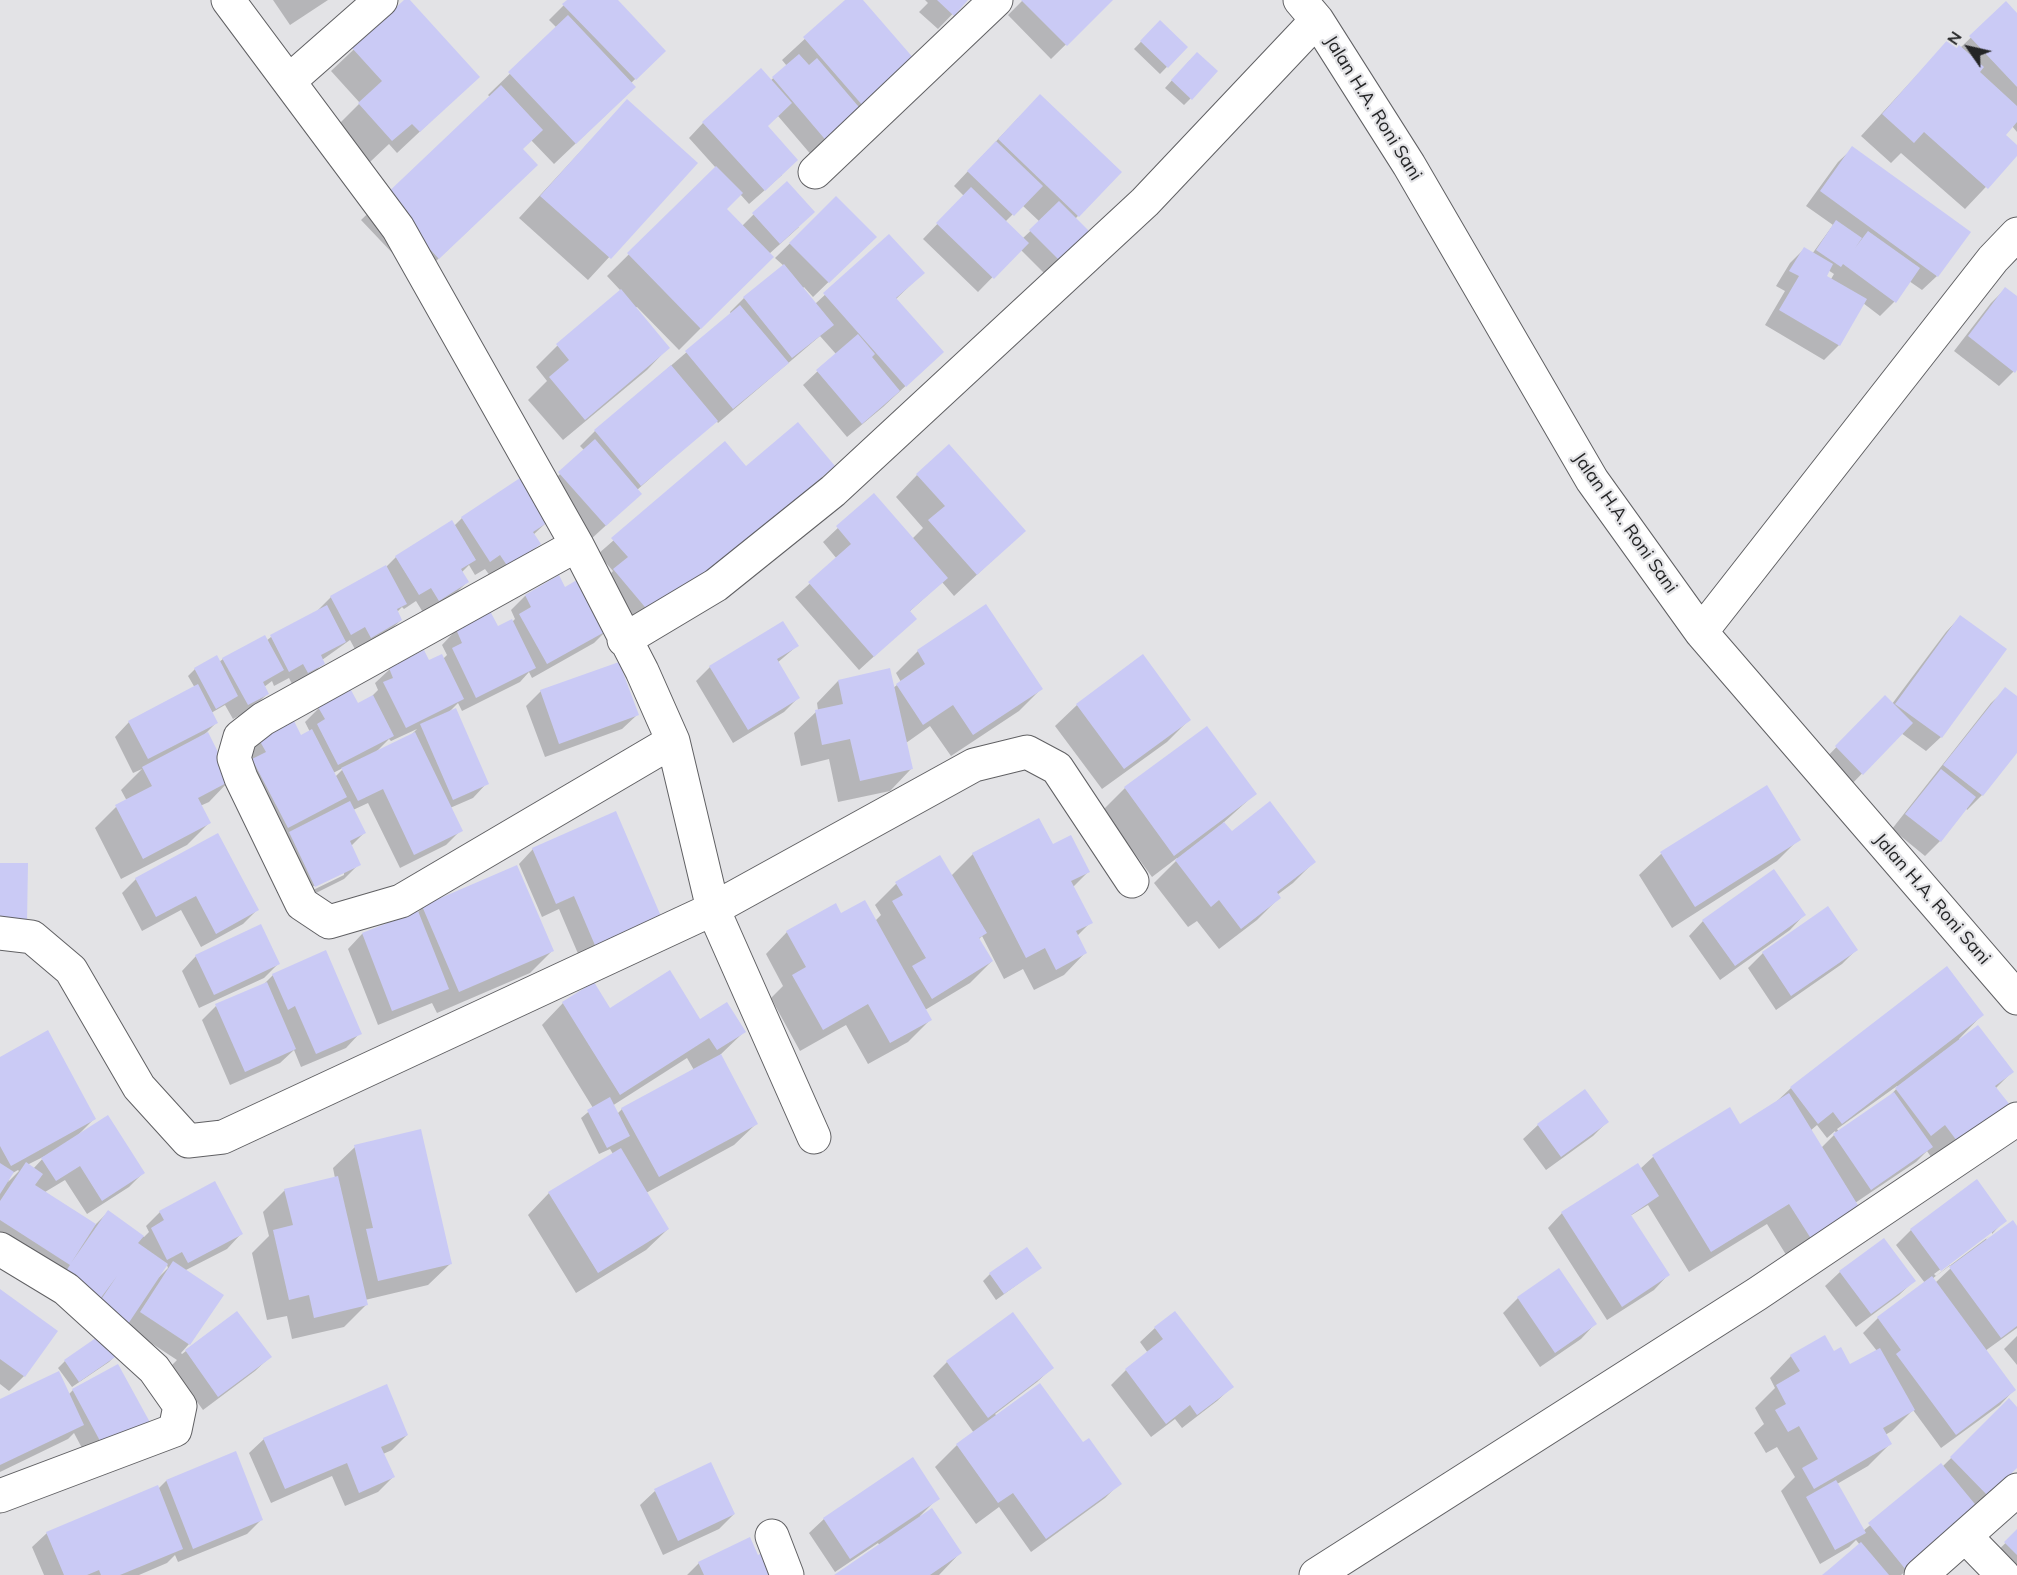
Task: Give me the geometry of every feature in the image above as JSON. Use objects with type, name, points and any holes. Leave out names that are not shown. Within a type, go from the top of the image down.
[{"type":"street","points":[[228,0],[398,228],[577,544],[624,640],[642,671],[673,741],[713,909],[814,1137]]},
{"type":"street","points":[[289,81],[381,0]]},
{"type":"street","points":[[815,172],[996,0]]},
{"type":"street","points":[[624,640],[716,585],[832,491],[1145,202],[1309,10]]},
{"type":"street","name":"Jalan H.A. Roni Sani","points":[[1309,10],[1409,165],[1592,480],[1701,632],[2017,998]]},
{"type":"street","points":[[1701,632],[1992,259],[2017,234]]},
{"type":"street","points":[[577,544],[263,719],[240,737],[234,758],[241,778],[302,904],[329,922],[401,901],[673,741]]},
{"type":"street","points":[[0,933],[32,937],[71,970],[139,1087],[188,1141],[223,1137],[713,909],[974,765],[1027,752],[1057,768],[1132,881]]},
{"type":"street","points":[[1332,1570],[1757,1294],[2017,1119]]},
{"type":"street","points":[[0,1249],[66,1289],[154,1369],[180,1406],[175,1430],[0,1496]]},
{"type":"street","points":[[1922,1575],[2017,1490]]},
{"type":"street","points":[[772,1536],[787,1575]]},
{"type":"street","points":[[1965,1536],[2003,1575]]},
{"type":"building","points":[[404,0],[410,0],[480,77],[420,132],[412,124],[392,141],[358,103],[382,81],[352,48]]},
{"type":"building","points":[[567,0],[618,0],[666,51],[636,80],[562,4]]},
{"type":"building","points":[[845,0],[863,0],[922,68],[870,114],[803,37]]},
{"type":"building","points":[[937,0],[968,0],[954,16]]},
{"type":"building","points":[[1021,0],[1113,0],[1067,46]]},
{"type":"building","points":[[2006,1],[2017,13],[2017,87],[1969,36]]},
{"type":"building","points":[[568,15],[636,87],[576,144],[508,72]]},
{"type":"building","points":[[1160,20],[1188,47],[1168,68],[1140,41]]},
{"type":"building","points":[[1950,37],[1984,67],[1980,72],[2017,106],[2017,122],[2006,135],[2017,145],[2017,156],[1988,189],[1924,132],[1914,143],[1882,114]]},
{"type":"building","points":[[1197,52],[1218,71],[1192,100],[1171,80]]},
{"type":"building","points":[[799,54],[809,65],[817,58],[864,113],[829,144],[772,77]]},
{"type":"building","points":[[761,68],[792,103],[768,126],[798,160],[765,191],[702,122]]},
{"type":"building","points":[[501,85],[543,130],[523,149],[538,165],[439,259],[382,198]]},
{"type":"building","points":[[1040,94],[1122,172],[1079,217],[998,139]]},
{"type":"building","points":[[627,99],[698,163],[611,259],[540,196]]},
{"type":"building","points":[[996,141],[1043,186],[1014,216],[967,171]]},
{"type":"building","points":[[1852,146],[1971,232],[1938,277],[1820,191]]},
{"type":"building","points":[[716,166],[743,193],[727,209],[774,257],[701,329],[627,253]]},
{"type":"building","points":[[787,181],[815,212],[780,244],[752,213]]},
{"type":"building","points":[[971,187],[1029,243],[994,279],[936,223]]},
{"type":"building","points":[[836,196],[877,237],[829,283],[789,243]]},
{"type":"building","points":[[1059,201],[1097,239],[1067,268],[1029,230]]},
{"type":"building","points":[[1836,220],[1862,238],[1855,248],[1868,231],[1920,268],[1896,303],[1843,264],[1841,267],[1816,250]]},
{"type":"building","points":[[889,234],[925,273],[896,298],[944,352],[906,387],[823,293]]},
{"type":"building","points":[[1804,247],[1833,264],[1827,276],[1867,299],[1840,346],[1779,310],[1799,276],[1789,271]]},
{"type":"building","points":[[784,264],[834,325],[792,358],[743,297]]},
{"type":"building","points":[[2005,287],[2017,296],[2017,370],[2015,373],[1968,336]]},
{"type":"building","points":[[621,289],[670,348],[585,420],[549,377],[569,360],[556,344]]},
{"type":"building","points":[[740,305],[789,363],[733,409],[685,351]]},
{"type":"building","points":[[858,334],[875,354],[872,357],[900,391],[862,424],[816,370]]},
{"type":"building","points":[[671,365],[718,421],[641,486],[594,430]]},
{"type":"building","points":[[798,422],[835,466],[655,619],[613,569],[628,557],[611,538],[725,441],[746,466]]},
{"type":"building","points":[[595,439],[642,494],[606,526],[558,472]]},
{"type":"building","points":[[949,444],[1026,531],[977,575],[928,520],[945,506],[916,474]]},
{"type":"building","points":[[520,478],[548,522],[533,532],[541,544],[508,567],[500,555],[490,562],[461,517]]},
{"type":"building","points":[[874,493],[948,578],[910,611],[917,619],[874,657],[808,582],[851,544],[836,526]]},
{"type":"building","points":[[452,520],[476,560],[461,569],[469,582],[439,601],[431,588],[419,595],[395,556]]},
{"type":"building","points":[[386,565],[407,604],[397,609],[402,620],[371,638],[365,627],[351,635],[330,596]]},
{"type":"building","points":[[559,575],[565,587],[582,577],[610,629],[547,664],[519,614],[531,607],[525,595]]},
{"type":"building","points":[[986,604],[1043,689],[973,735],[953,705],[923,725],[896,684],[925,664],[917,650]]},
{"type":"building","points":[[327,605],[346,642],[321,655],[325,664],[308,673],[303,664],[289,672],[270,635]]},
{"type":"building","points":[[490,611],[498,626],[512,619],[536,668],[476,698],[452,648],[462,643],[456,629]]},
{"type":"building","points":[[1960,615],[2007,649],[1942,738],[1895,704]]},
{"type":"building","points":[[783,621],[799,646],[777,659],[800,698],[748,730],[709,666]]},
{"type":"building","points":[[265,635],[284,670],[263,682],[269,694],[248,705],[222,658]]},
{"type":"building","points":[[424,650],[429,660],[442,654],[464,699],[406,728],[383,682],[393,678],[389,668]]},
{"type":"building","points":[[1143,654],[1191,720],[1124,769],[1076,704]]},
{"type":"building","points":[[217,655],[238,696],[216,709],[194,668]]},
{"type":"building","points":[[619,662],[639,715],[559,744],[540,690]]},
{"type":"building","points":[[890,668],[913,769],[860,781],[850,739],[822,745],[815,710],[843,704],[838,680]]},
{"type":"building","points":[[198,684],[218,723],[148,759],[128,721]]},
{"type":"building","points":[[2005,687],[2017,696],[2017,753],[1983,796],[1943,765]]},
{"type":"building","points":[[351,690],[358,703],[373,695],[394,736],[338,765],[317,724],[325,719],[318,707]]},
{"type":"building","points":[[1885,695],[1913,723],[1863,775],[1835,746]]},
{"type":"building","points":[[456,708],[489,784],[453,800],[420,724]]},
{"type":"building","points":[[292,717],[301,735],[312,729],[347,797],[288,828],[252,759],[266,752],[257,736]]},
{"type":"building","points":[[1207,726],[1257,794],[1174,856],[1124,787]]},
{"type":"building","points":[[208,732],[232,780],[198,798],[211,823],[143,859],[115,805],[152,786],[142,767]]},
{"type":"building","points":[[415,732],[463,831],[414,855],[383,789],[358,801],[341,768]]},
{"type":"building","points":[[1941,769],[1976,797],[1941,842],[1905,814]]},
{"type":"building","points":[[1767,785],[1801,840],[1695,907],[1660,852]]},
{"type":"building","points":[[350,801],[366,833],[350,841],[361,865],[315,887],[289,832]]},
{"type":"building","points":[[1270,801],[1316,862],[1277,892],[1281,898],[1241,929],[1219,900],[1211,907],[1175,860],[1224,822],[1232,831]]},
{"type":"building","points":[[616,811],[663,921],[597,950],[574,896],[556,904],[532,848]]},
{"type":"building","points":[[1039,818],[1053,844],[1071,835],[1090,872],[1071,881],[1093,923],[1076,931],[1087,953],[1056,970],[1045,948],[1026,958],[972,853]]},
{"type":"building","points":[[218,833],[259,910],[216,934],[196,896],[156,917],[135,878]]},
{"type":"building","points":[[940,855],[987,933],[979,938],[993,961],[932,999],[912,966],[926,958],[892,901],[903,895],[895,882]]},
{"type":"building","points":[[0,863],[28,863],[27,923],[0,923]]},
{"type":"building","points":[[517,865],[554,951],[459,992],[422,906]]},
{"type":"building","points":[[1774,869],[1806,915],[1735,966],[1702,920]]},
{"type":"building","points":[[865,900],[932,1020],[890,1043],[868,1004],[823,1030],[792,975],[806,967],[786,931],[836,903],[841,913]]},
{"type":"building","points":[[1828,906],[1858,950],[1791,996],[1762,952]]},
{"type":"building","points":[[418,911],[449,989],[392,1011],[362,933]]},
{"type":"building","points":[[261,924],[280,964],[214,995],[195,955]]},
{"type":"building","points":[[326,950],[362,1034],[316,1054],[295,1006],[288,1010],[272,974]]},
{"type":"building","points":[[1947,966],[1984,1015],[1842,1124],[1833,1112],[1818,1124],[1790,1087]]},
{"type":"building","points":[[670,970],[700,1019],[727,1002],[746,1032],[717,1050],[709,1038],[620,1095],[562,1002],[594,982],[610,1008]]},
{"type":"building","points":[[267,982],[296,1049],[245,1072],[215,1004]]},
{"type":"building","points":[[1978,1025],[2014,1072],[1995,1086],[2014,1110],[1963,1149],[1945,1125],[1931,1136],[1895,1088]]},
{"type":"building","points":[[48,1030],[96,1119],[11,1166],[0,1146],[0,1057]]},
{"type":"building","points":[[721,1054],[758,1124],[659,1177],[621,1108]]},
{"type":"building","points":[[1585,1089],[1609,1122],[1561,1157],[1537,1124]]},
{"type":"building","points":[[1894,1092],[1933,1147],[1871,1190],[1833,1134]]},
{"type":"building","points":[[1789,1093],[1864,1215],[1815,1245],[1789,1204],[1711,1252],[1652,1155],[1730,1107],[1740,1124]]},
{"type":"building","points":[[610,1097],[630,1136],[607,1148],[587,1110]]},
{"type":"building","points":[[108,1115],[145,1173],[102,1201],[80,1166],[56,1181],[41,1158]]},
{"type":"building","points":[[421,1129],[452,1264],[378,1281],[366,1229],[373,1228],[354,1145]]},
{"type":"building","points":[[621,1148],[669,1229],[598,1273],[548,1192]]},
{"type":"building","points":[[26,1162],[43,1174],[35,1185],[96,1224],[71,1263],[108,1210],[144,1236],[138,1243],[168,1264],[128,1324],[98,1304],[117,1276],[100,1299],[64,1274],[70,1265],[0,1220],[0,1201]]},
{"type":"building","points":[[0,1163],[14,1172],[0,1194]]},
{"type":"building","points":[[1638,1163],[1659,1196],[1631,1215],[1670,1275],[1622,1307],[1561,1212]]},
{"type":"building","points":[[338,1176],[368,1305],[314,1318],[309,1295],[289,1300],[273,1230],[293,1225],[284,1189]]},
{"type":"building","points":[[1977,1179],[2007,1221],[1941,1271],[1910,1229]]},
{"type":"building","points":[[215,1181],[243,1234],[188,1263],[182,1252],[167,1260],[151,1228],[164,1220],[159,1211]]},
{"type":"building","points":[[2013,1220],[2017,1226],[2017,1326],[2001,1338],[1949,1267]]},
{"type":"building","points":[[1884,1238],[1916,1281],[1871,1314],[1839,1271]]},
{"type":"building","points":[[1027,1247],[1042,1268],[1004,1294],[989,1273]]},
{"type":"building","points":[[173,1261],[224,1295],[190,1345],[140,1312]]},
{"type":"building","points":[[1559,1268],[1597,1324],[1555,1353],[1517,1297]]},
{"type":"building","points":[[1932,1276],[2016,1390],[1956,1435],[1896,1354],[1901,1350],[1877,1317]]},
{"type":"building","points":[[0,1289],[58,1331],[25,1377],[0,1359]]},
{"type":"building","points":[[237,1311],[272,1357],[218,1397],[185,1350]]},
{"type":"building","points":[[1175,1311],[1234,1387],[1197,1415],[1190,1405],[1166,1424],[1125,1369],[1163,1339],[1154,1327]]},
{"type":"building","points":[[1013,1312],[1054,1368],[988,1418],[946,1361]]},
{"type":"building","points":[[103,1333],[118,1355],[79,1382],[64,1360]]},
{"type":"building","points":[[1825,1335],[1834,1351],[1841,1347],[1850,1364],[1880,1348],[1915,1410],[1883,1428],[1892,1444],[1814,1489],[1802,1468],[1818,1459],[1799,1426],[1788,1432],[1775,1410],[1786,1404],[1776,1385],[1800,1371],[1790,1355]]},
{"type":"building","points":[[118,1364],[152,1426],[106,1452],[72,1389]]},
{"type":"building","points":[[59,1371],[84,1425],[0,1465],[0,1399]]},
{"type":"building","points":[[1040,1383],[1083,1442],[1089,1438],[1122,1484],[1046,1539],[1013,1493],[998,1503],[956,1444]]},
{"type":"building","points":[[387,1384],[408,1435],[381,1447],[395,1477],[359,1493],[347,1463],[285,1489],[263,1438]]},
{"type":"building","points":[[2009,1398],[2017,1407],[2017,1468],[1988,1496],[1950,1457]]},
{"type":"building","points":[[236,1451],[263,1520],[193,1549],[166,1480]]},
{"type":"building","points":[[913,1457],[940,1499],[850,1559],[823,1518]]},
{"type":"building","points":[[711,1462],[735,1514],[678,1541],[654,1489]]},
{"type":"building","points":[[1941,1463],[1979,1509],[1906,1570],[1868,1523]]},
{"type":"building","points":[[1836,1480],[1866,1533],[1835,1550],[1806,1497]]},
{"type":"building","points":[[158,1485],[183,1549],[120,1575],[101,1575],[99,1570],[87,1575],[64,1575],[46,1532]]},
{"type":"building","points":[[932,1508],[962,1553],[930,1575],[834,1575]]},
{"type":"building","points":[[2017,1529],[2017,1555],[2004,1542]]},
{"type":"building","points":[[750,1537],[758,1555],[768,1550],[780,1575],[704,1575],[698,1562]]},
{"type":"building","points":[[1861,1542],[1889,1575],[1822,1575],[1827,1571]]}]
